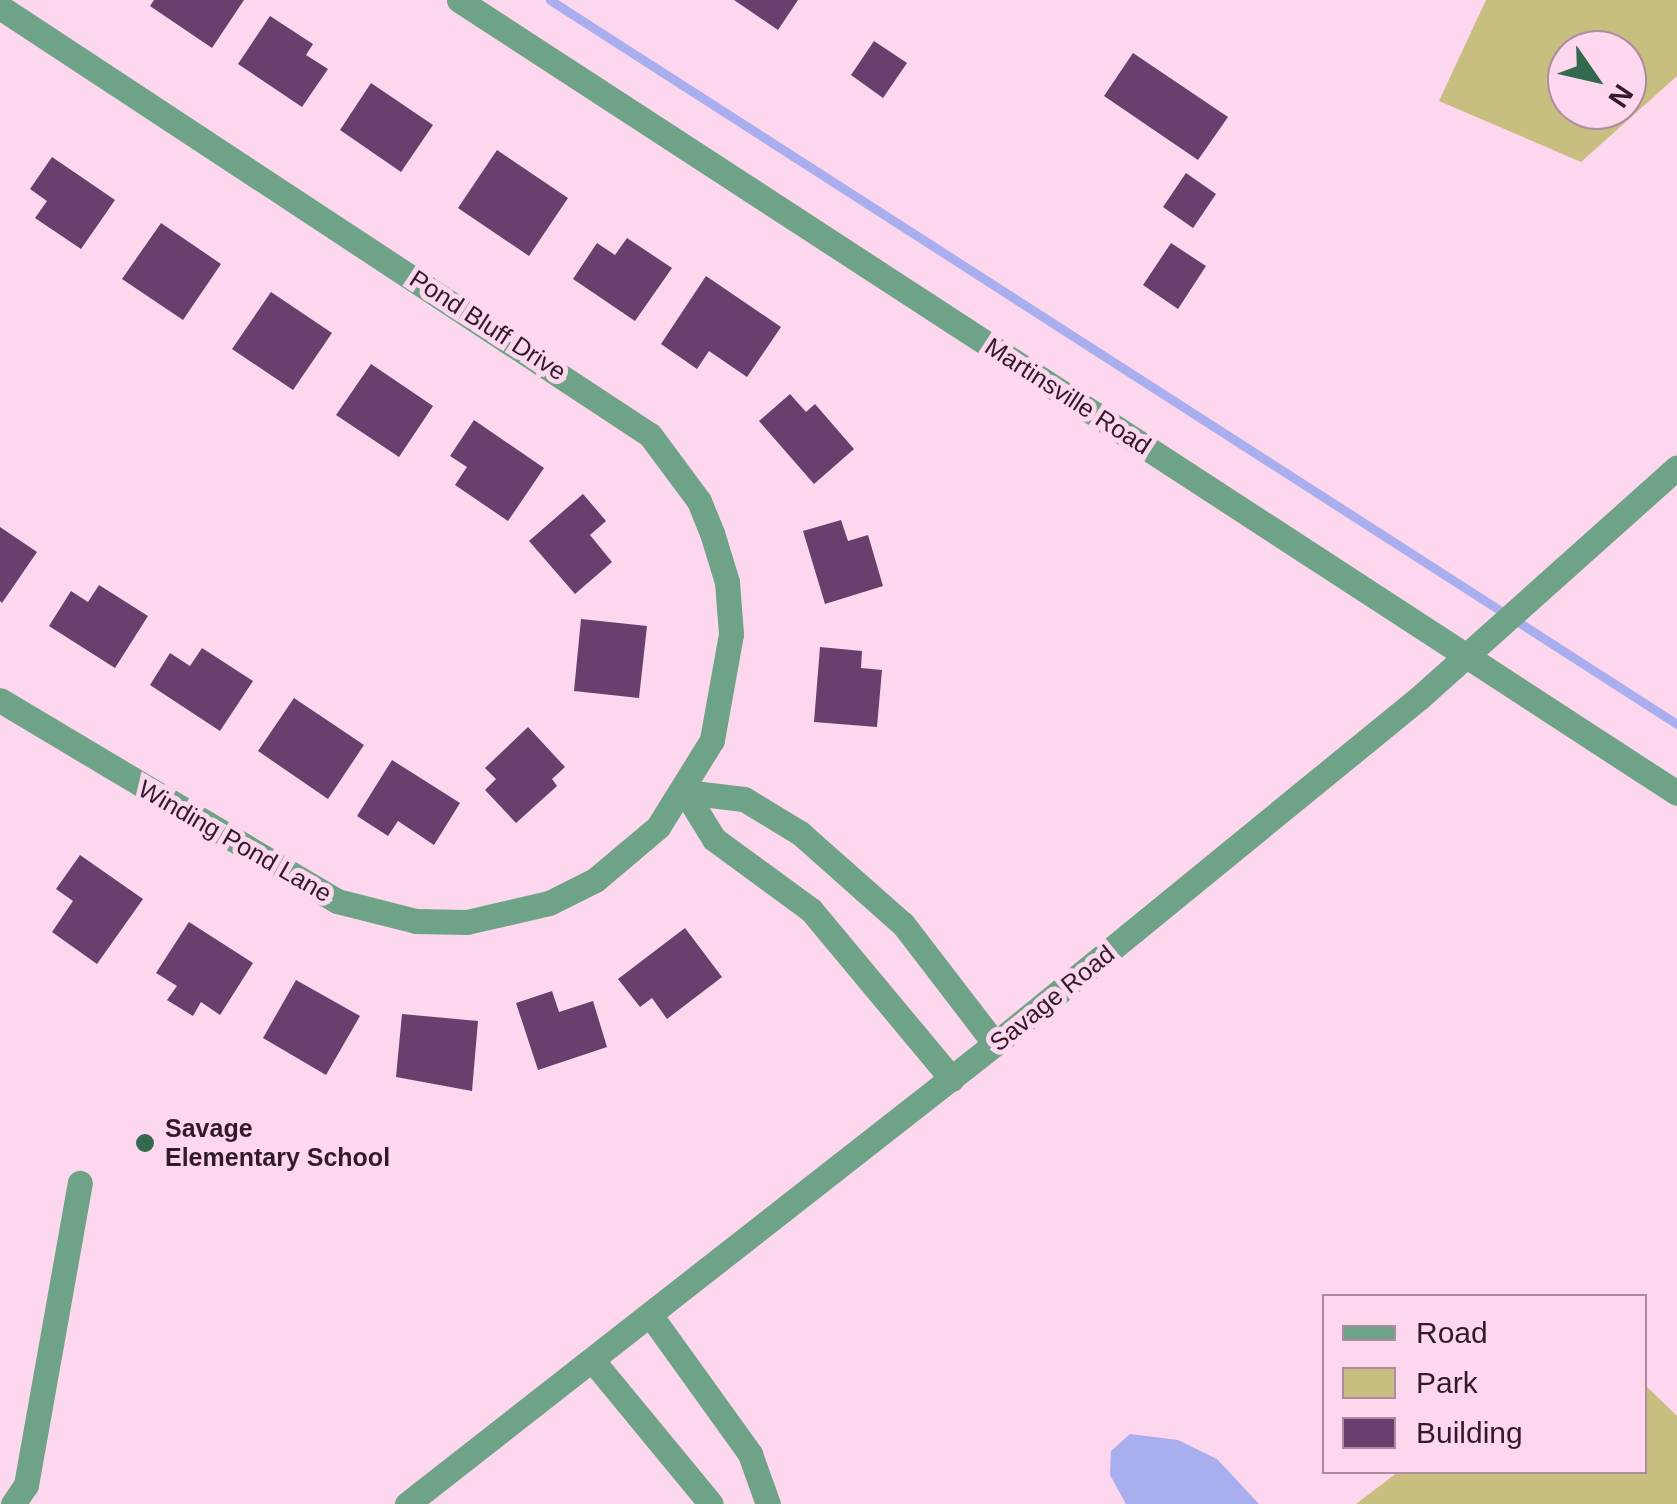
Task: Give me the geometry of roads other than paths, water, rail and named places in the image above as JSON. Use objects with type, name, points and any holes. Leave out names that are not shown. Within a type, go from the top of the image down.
[{"type":"street","name":"Martinsville Road","points":[[459,0],[1677,792]]},
{"type":"street","name":"Pond Bluff Drive","points":[[0,7],[650,435],[699,501],[727,582],[726,688],[712,740],[685,792]]},
{"type":"street","name":"Savage Road","points":[[407,1504],[995,1044],[1468,655],[1677,467]]},
{"type":"street","name":"Winding Pond Lane","points":[[0,700],[301,883],[376,914],[416,922],[467,922],[549,903],[628,856],[685,792]]},
{"type":"street","points":[[685,792],[744,798],[800,833],[903,924],[995,1044]]},
{"type":"street","points":[[685,792],[714,840],[811,910],[952,1079]]},
{"type":"street","points":[[13,1504],[26,1485],[80,1183]]},
{"type":"street","points":[[651,1316],[750,1454],[768,1504]]},
{"type":"street","points":[[594,1361],[712,1504]]},
{"type":"water","points":[[1130,1434],[1178,1440],[1217,1459],[1259,1504],[1126,1504],[1110,1475],[1111,1451]]},
{"type":"waterway","points":[[550,0],[1677,724]]},
{"type":"place","name":"Savage Elementary School","points":[[145,1143]]}]
